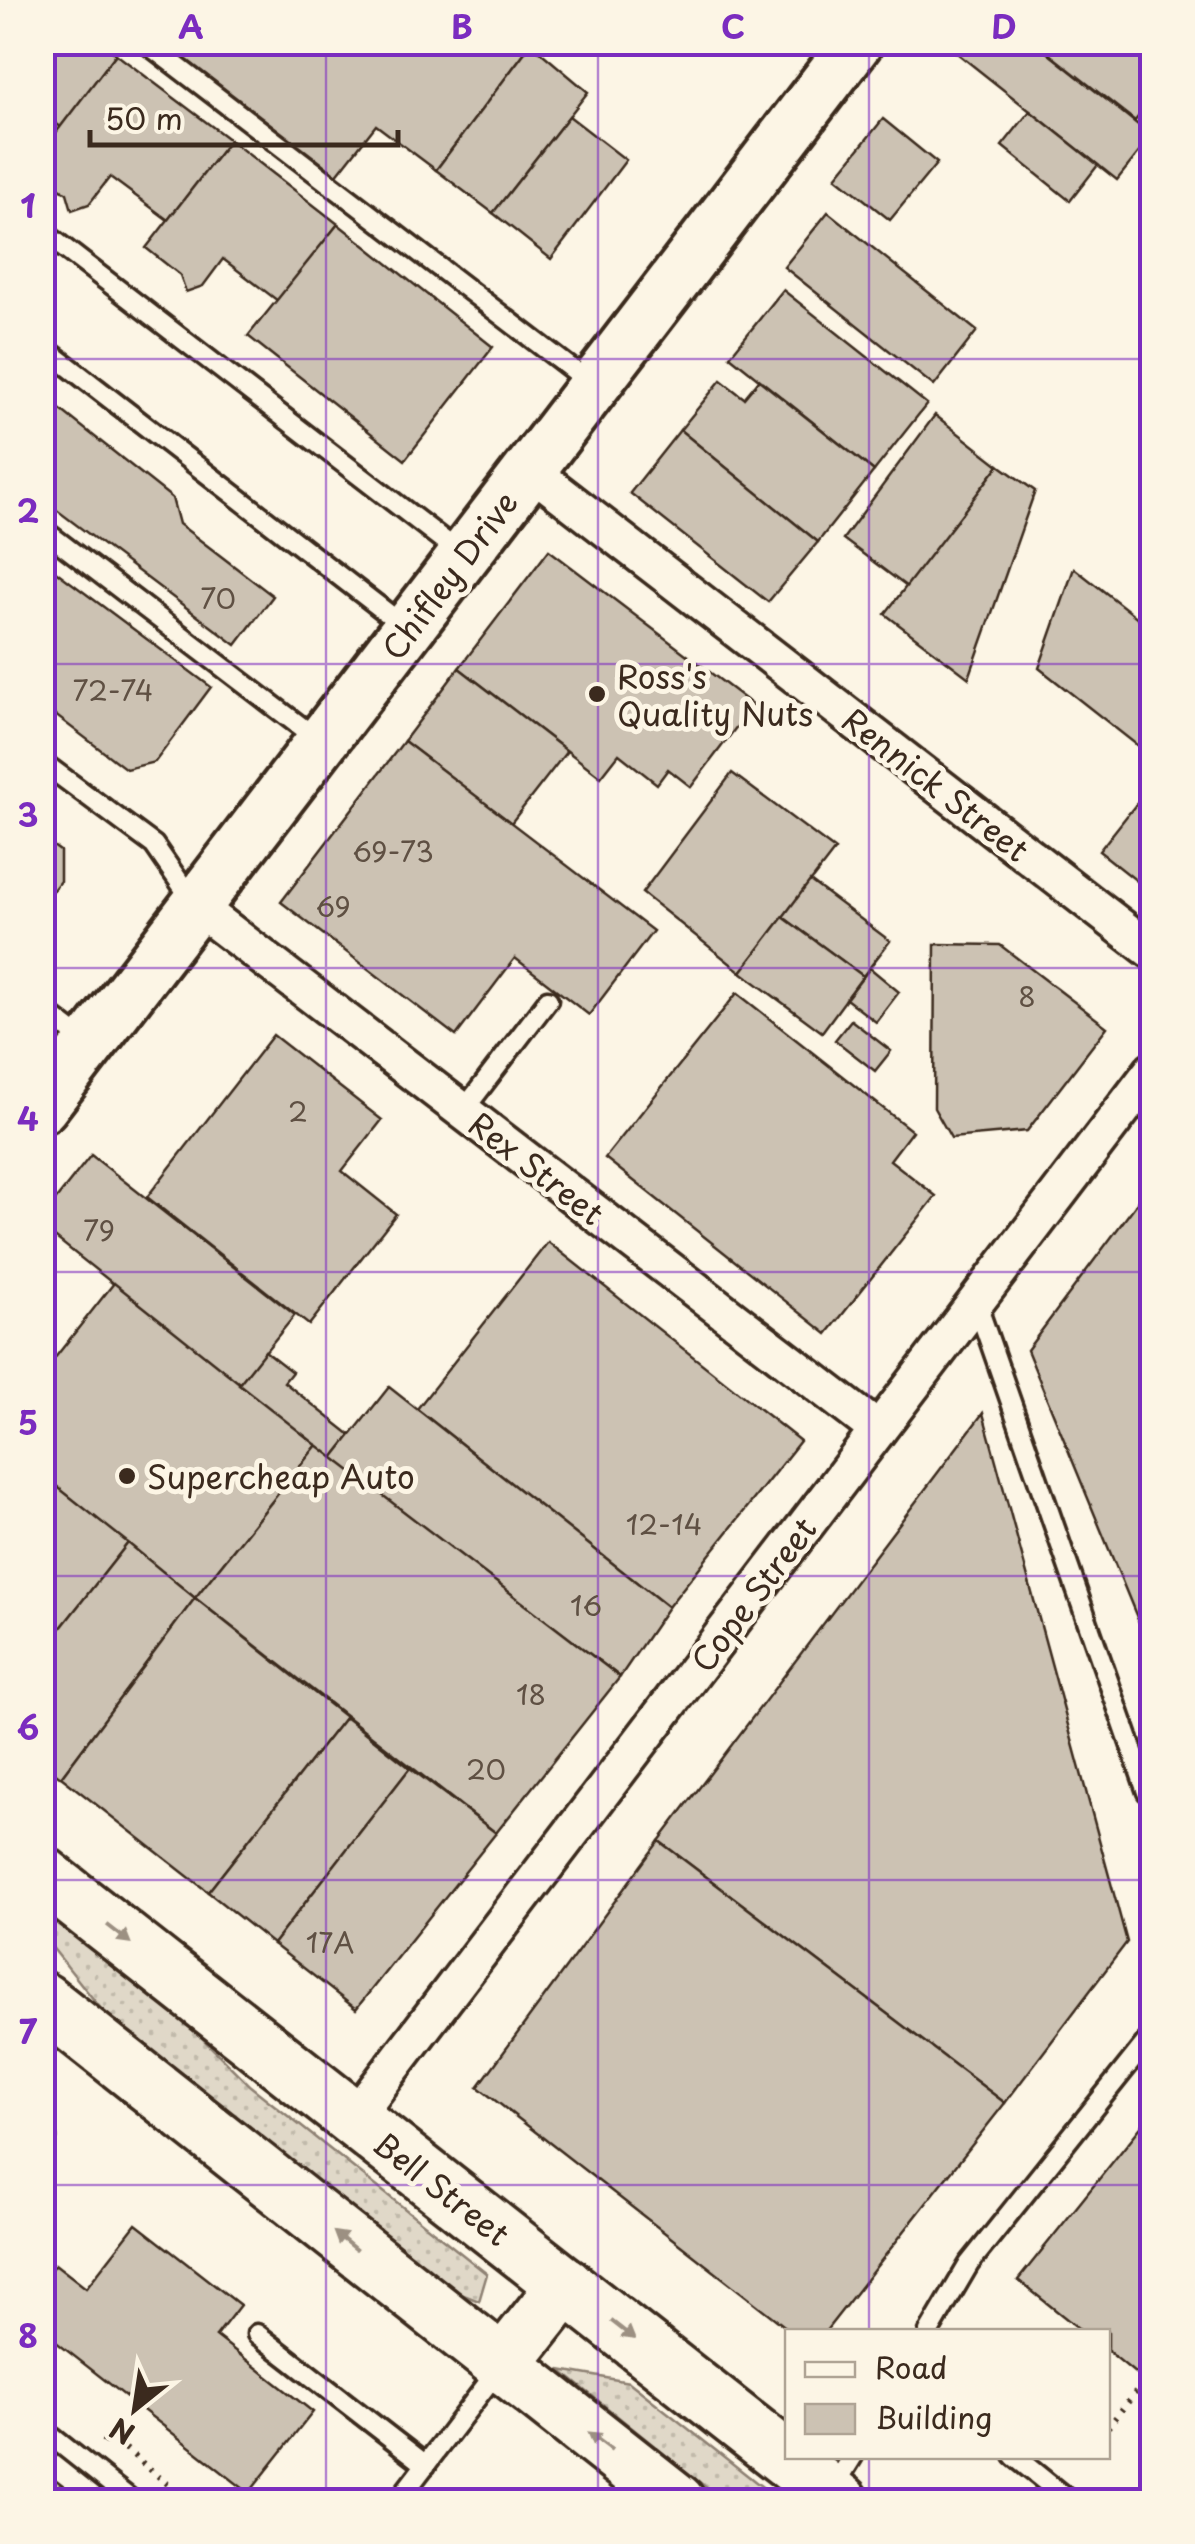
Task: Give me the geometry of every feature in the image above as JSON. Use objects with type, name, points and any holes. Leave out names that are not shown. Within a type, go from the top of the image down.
[{"type":"highway","name":"Bell Street","points":[[42,1874],[566,2285],[785,2443]]},
{"type":"highway","points":[[42,2000],[660,2496]]},
{"type":"highway","points":[[502,2366],[566,2285]]},
{"type":"highway","name":"Bell Street","points":[[807,2459],[842,2484]]},
{"type":"street","name":"Chifley Drive","points":[[42,1107],[856,42]]},
{"type":"street","name":"Rennick Street","points":[[530,470],[1152,951]]},
{"type":"street","name":"Rex Street","points":[[196,906],[878,1430]]},
{"type":"street","name":"Cope Street","points":[[353,2118],[1152,1071]]},
{"type":"lane","points":[[145,42],[594,386]]},
{"type":"lane","points":[[42,231],[464,556]]},
{"type":"lane","points":[[42,346],[408,629]]},
{"type":"lane","points":[[42,528],[322,742]]},
{"type":"lane","points":[[42,762],[154,845],[196,906]]},
{"type":"lane","points":[[464,1111],[548,1000]]},
{"type":"lane","points":[[42,1009],[90,1046]]},
{"type":"lane","points":[[976,1301],[1148,1792]]},
{"type":"lane","points":[[931,2329],[969,2264],[1152,2035]]},
{"type":"lane","points":[[257,2334],[426,2464]]},
{"type":"lane","points":[[397,2502],[502,2366]]},
{"type":"lane","points":[[42,2429],[134,2502]]},
{"type":"lane","points":[[1018,2459],[1071,2502]]},
{"type":"path","points":[[1110,2424],[1136,2392]]},
{"type":"shaded area","points":[[42,1903],[166,2002],[249,2085],[487,2274],[479,2301],[448,2289],[102,2010],[43,1936]]},
{"type":"shaded area","points":[[560,2370],[629,2382],[780,2501],[723,2501]]},
{"type":"building","points":[[42,42],[100,42],[116,54],[61,127],[42,114]]},
{"type":"building","points":[[163,42],[531,44],[436,170],[376,125],[336,176]]},
{"type":"building","points":[[943,42],[1034,42],[1152,136],[1117,180]]},
{"type":"building","points":[[1034,42],[1149,42],[1152,98],[1135,121]]},
{"type":"building","points":[[531,44],[588,92],[493,213],[436,170]]},
{"type":"building","points":[[116,54],[230,140],[168,220],[110,177],[89,204],[72,210],[67,193],[42,175],[42,151]]},
{"type":"building","points":[[1030,111],[1098,165],[1070,201],[1002,146]]},
{"type":"building","points":[[569,116],[626,160],[551,259],[493,213]]},
{"type":"building","points":[[883,119],[937,163],[890,220],[836,177]]},
{"type":"building","points":[[230,140],[338,224],[278,301],[223,259],[203,286],[186,292],[180,275],[146,248]]},
{"type":"building","points":[[828,212],[977,331],[934,386],[784,267]]},
{"type":"building","points":[[338,224],[493,347],[405,460],[248,336]]},
{"type":"building","points":[[783,290],[927,404],[874,471],[730,356]]},
{"type":"building","points":[[721,380],[744,398],[759,380],[874,471],[818,542],[680,430]]},
{"type":"building","points":[[42,395],[172,498],[179,524],[273,596],[236,645],[42,499]]},
{"type":"building","points":[[935,415],[999,465],[907,587],[843,539]]},
{"type":"building","points":[[680,430],[818,542],[768,602],[630,493]]},
{"type":"building","points":[[999,465],[1035,491],[969,678],[885,614]]},
{"type":"building","points":[[549,550],[753,705],[691,787],[668,769],[657,784],[619,754],[601,777],[459,668]]},
{"type":"building","points":[[42,561],[211,687],[155,762],[126,769],[42,705]]},
{"type":"building","points":[[1074,568],[1152,629],[1152,757],[1039,668]]},
{"type":"building","points":[[459,668],[567,751],[511,823],[404,741]]},
{"type":"building","points":[[404,741],[653,931],[589,1015],[515,958],[456,1036],[281,902]]},
{"type":"building","points":[[732,773],[835,850],[741,972],[642,893]]},
{"type":"building","points":[[1152,784],[1152,893],[1099,851]]},
{"type":"building","points":[[42,838],[60,851],[60,881],[42,904]]},
{"type":"building","points":[[810,881],[890,941],[863,976],[783,917]]},
{"type":"building","points":[[783,917],[863,976],[822,1032],[741,972]]},
{"type":"building","points":[[935,944],[1000,945],[1107,1027],[1027,1131],[951,1138],[934,1108]]},
{"type":"building","points":[[870,968],[899,992],[876,1022],[846,999]]},
{"type":"building","points":[[737,993],[912,1131],[890,1160],[936,1196],[827,1334],[605,1158]]},
{"type":"building","points":[[851,1020],[891,1051],[875,1071],[835,1040]]},
{"type":"building","points":[[273,1035],[382,1120],[342,1171],[396,1214],[309,1325],[147,1197]]},
{"type":"building","points":[[91,1155],[295,1315],[239,1384],[42,1227],[42,1217]]},
{"type":"building","points":[[1152,1183],[1152,1654],[1027,1350]]},
{"type":"building","points":[[548,1242],[800,1441],[668,1607],[417,1409]]},
{"type":"building","points":[[114,1283],[317,1445],[195,1598],[42,1475],[42,1350],[54,1359]]},
{"type":"building","points":[[265,1351],[292,1372],[284,1382],[351,1435],[333,1458],[239,1384]]},
{"type":"building","points":[[389,1387],[668,1607],[620,1677],[333,1458]]},
{"type":"building","points":[[983,1413],[1127,1942],[1005,2103],[659,1841]]},
{"type":"building","points":[[317,1445],[620,1677],[496,1833],[195,1598]]},
{"type":"building","points":[[55,1485],[128,1543],[42,1652],[42,1501]]},
{"type":"building","points":[[128,1543],[195,1598],[61,1777],[42,1763],[42,1652]]},
{"type":"building","points":[[195,1598],[345,1717],[208,1892],[61,1777]]},
{"type":"building","points":[[345,1717],[410,1768],[273,1944],[208,1892]]},
{"type":"building","points":[[410,1768],[496,1833],[356,2009],[273,1944]]},
{"type":"building","points":[[659,1841],[1005,2103],[827,2329],[788,2329],[478,2087]]},
{"type":"building","points":[[1152,2113],[1152,2387],[1110,2353],[1110,2329],[1079,2329],[1018,2280]]},
{"type":"building","points":[[136,2224],[240,2305],[216,2336],[313,2412],[249,2493],[42,2331],[42,2280],[55,2264],[86,2288]]},
{"type":"building","points":[[42,2469],[81,2499],[42,2502]]},
{"type":"place","name":"Ross's Quality Nuts","points":[[597,694]]},
{"type":"place","name":"Supercheap Auto","points":[[127,1476]]}]
